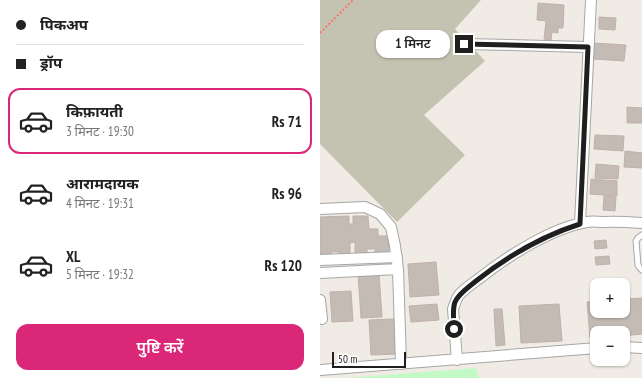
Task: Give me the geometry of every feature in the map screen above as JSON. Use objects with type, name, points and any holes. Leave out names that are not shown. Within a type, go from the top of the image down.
[{"type":"street","points":[[580,224],[591,0]]},
{"type":"street","points":[[464,44],[588,47]]},
{"type":"street","points":[[320,209],[366,207],[380,214],[391,227],[396,246],[398,269],[401,364]]},
{"type":"street","points":[[457,360],[453,309],[455,302],[458,296],[492,268],[524,248],[556,232],[589,221],[623,221],[642,223]]},
{"type":"street","points":[[320,260],[397,257]]},
{"type":"street","points":[[320,273],[398,269]]},
{"type":"street","points":[[320,300],[322,320]]},
{"type":"street","points":[[630,347],[642,348]]},
{"type":"street","points":[[320,370],[590,349]]},
{"type":"lane","points":[[642,235],[636,241],[638,266],[642,270]]},
{"type":"path","points":[[320,33],[353,0]]},
{"type":"shaded area","points":[[320,0],[481,0],[455,29],[485,61],[424,115],[465,155],[397,222],[320,144]]},
{"type":"green space","points":[[476,368],[479,378],[347,378]]},
{"type":"building","points":[[538,3],[564,5],[563,28],[558,28],[558,33],[552,32],[551,40],[544,39],[546,21],[537,20]]},
{"type":"building","points":[[599,17],[616,18],[615,30],[599,29]]},
{"type":"building","points":[[594,43],[626,45],[624,61],[593,59]]},
{"type":"building","points":[[627,107],[642,108],[642,123],[627,123]]},
{"type":"building","points":[[595,135],[624,136],[623,151],[594,149]]},
{"type":"building","points":[[625,151],[642,153],[642,168],[624,167]]},
{"type":"building","points":[[596,164],[619,166],[618,179],[595,178]]},
{"type":"building","points":[[591,179],[617,181],[617,196],[590,194]]},
{"type":"building","points":[[604,196],[616,197],[615,211],[603,210]]},
{"type":"building","points":[[349,216],[349,224],[353,224],[353,216],[368,216],[369,229],[378,229],[378,236],[388,236],[389,253],[375,253],[375,249],[367,249],[367,254],[355,256],[355,242],[350,243],[350,256],[339,256],[339,252],[331,252],[332,256],[320,257],[320,217]]},
{"type":"building","points":[[606,240],[607,248],[595,249],[594,241]]},
{"type":"building","points":[[609,256],[610,264],[596,265],[595,257]]},
{"type":"building","points":[[436,262],[439,295],[410,297],[408,264]]},
{"type":"building","points":[[379,273],[382,317],[361,318],[358,274]]},
{"type":"building","points":[[351,291],[353,321],[332,322],[330,292]]},
{"type":"building","points":[[642,298],[642,334],[630,335],[630,326],[590,326],[590,338],[587,302],[590,302],[590,318],[630,318],[630,299]]},
{"type":"building","points":[[437,304],[439,320],[411,322],[409,306]]},
{"type":"building","points":[[559,304],[562,341],[521,343],[519,306]]},
{"type":"building","points":[[494,309],[502,309],[505,345],[496,346]]},
{"type":"building","points":[[394,319],[397,354],[371,355],[369,320]]},
{"type":"route","points":[[454,329],[453,309],[455,302],[458,296],[467,288],[492,268],[524,248],[556,232],[580,224],[588,47],[464,44]]}]
